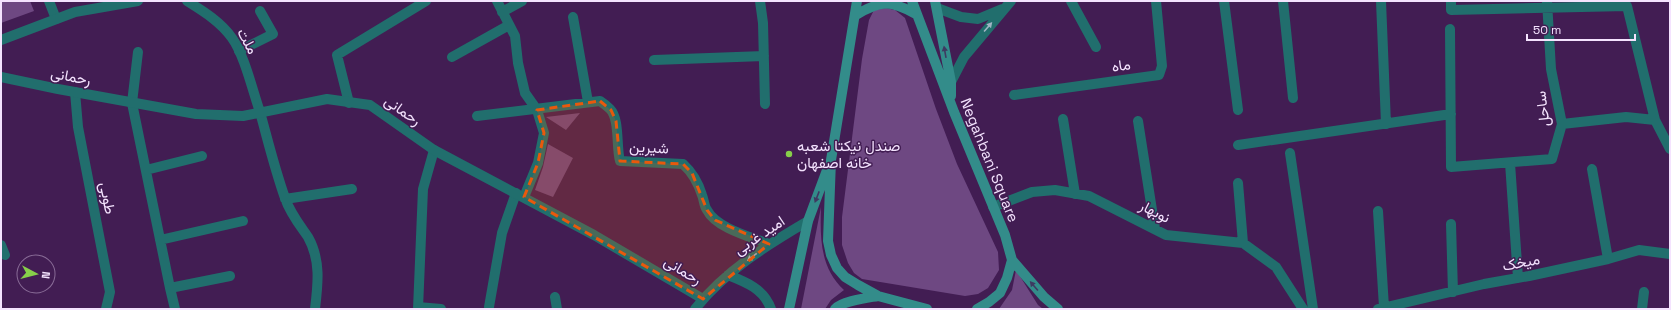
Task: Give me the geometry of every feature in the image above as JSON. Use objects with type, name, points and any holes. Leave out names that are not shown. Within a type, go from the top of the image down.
[{"type":"main road","points":[[858,1],[831,160],[828,241],[831,255],[837,268],[845,277],[878,296],[927,309]]},
{"type":"main road","points":[[856,15],[869,5],[882,1],[898,4],[916,14]]},
{"type":"main road","name":"Negahbani Square","points":[[912,1],[1004,235],[1012,260]]},
{"type":"main road","points":[[936,4],[951,82],[952,104]]},
{"type":"main road","points":[[789,309],[808,221],[831,160]]},
{"type":"main road","points":[[977,309],[1000,293],[1007,278],[1012,260]]},
{"type":"main road","points":[[1012,260],[1044,297],[1058,309]]},
{"type":"main road","points":[[835,309],[850,302],[878,296]]},
{"type":"street","points":[[49,1],[56,19]]},
{"type":"street","points":[[1,40],[75,12],[113,3],[138,1]]},
{"type":"street","name":"ملت","points":[[187,1],[208,13],[232,37],[239,51],[260,112],[285,199],[293,217],[308,238],[315,254],[318,278],[315,309]]},
{"type":"street","points":[[349,103],[337,54],[426,1]]},
{"type":"street","points":[[489,307],[502,233],[520,195],[538,163],[544,133],[537,110],[525,93],[518,63],[515,36],[496,1]]},
{"type":"street","points":[[502,12],[522,1]]},
{"type":"street","points":[[760,1],[763,23],[765,104]]},
{"type":"street","points":[[1071,1],[1096,47]]},
{"type":"street","name":"ماه","points":[[1014,95],[1158,75],[1162,66],[1156,1]]},
{"type":"street","points":[[1224,1],[1238,110]]},
{"type":"street","points":[[1282,1],[1293,98]]},
{"type":"street","points":[[1381,1],[1386,124]]},
{"type":"street","points":[[1451,1],[1451,10],[1548,4],[1597,4],[1627,6],[1655,120],[1670,149]]},
{"type":"street","points":[[936,4],[961,17],[978,19],[1008,5]]},
{"type":"street","name":"ساحل","points":[[1450,114],[1451,167],[1552,160],[1562,124],[1551,69],[1548,4]]},
{"type":"street","points":[[951,82],[964,57],[1008,5]]},
{"type":"street","points":[[239,51],[274,34],[260,11]]},
{"type":"street","points":[[573,17],[588,102]]},
{"type":"street","points":[[452,57],[509,25]]},
{"type":"street","points":[[1238,145],[1450,114],[1450,29]]},
{"type":"street","points":[[138,52],[132,103],[170,288],[176,309]]},
{"type":"street","points":[[654,60],[764,56]]},
{"type":"street","name":"رحمانی","points":[[1,77],[196,114],[243,116],[327,99],[370,105],[434,150],[594,235],[703,299]]},
{"type":"street","name":"طوبی","points":[[75,92],[78,127],[110,292],[106,309]]},
{"type":"street","name":"شیرین","points":[[477,116],[537,110],[600,101],[611,110],[616,121],[617,152],[620,161],[683,164],[692,173],[700,188],[707,210],[715,220],[736,231],[769,244]]},
{"type":"street","points":[[1562,124],[1626,117],[1655,120]]},
{"type":"street","points":[[1064,119],[1075,194]]},
{"type":"street","points":[[1138,121],[1155,229]]},
{"type":"street","points":[[434,150],[423,189],[418,308],[441,309]]},
{"type":"street","points":[[1290,153],[1313,309]]},
{"type":"street","points":[[146,170],[202,156]]},
{"type":"street","points":[[1510,163],[1518,278]]},
{"type":"street","points":[[1592,169],[1608,259]]},
{"type":"street","points":[[1238,183],[1243,243],[1276,267],[1303,309]]},
{"type":"street","points":[[285,199],[352,189]]},
{"type":"street","name":"نوبهار","points":[[993,207],[1032,192],[1054,190],[1088,196],[1166,235],[1243,243]]},
{"type":"street","points":[[1378,210],[1381,308]]},
{"type":"street","points":[[160,240],[243,221]]},
{"type":"street","name":"امید غربی","points":[[695,309],[703,299],[728,275],[769,244],[808,221]]},
{"type":"street","points":[[1451,224],[1453,292]]},
{"type":"street","name":"میخک","points":[[1381,308],[1608,259],[1639,250],[1670,254]]},
{"type":"street","name":"امید غربی","points":[[728,275],[752,285],[769,302],[771,309]]},
{"type":"street","points":[[170,288],[230,276]]},
{"type":"street","points":[[1642,309],[1644,292]]},
{"type":"street","points":[[555,297],[557,309]]},
{"type":"highlighted area","points":[[600,101],[611,110],[616,121],[620,161],[683,164],[692,173],[707,210],[715,220],[769,244],[703,299],[524,197],[538,163],[544,133],[537,110]]},
{"type":"shaded area","points":[[1,1],[30,1],[34,11],[1,23]]},
{"type":"shaded area","points":[[886,8],[895,10],[905,18],[936,109],[957,164],[998,252],[999,270],[988,288],[978,294],[965,296],[862,279],[854,273],[848,263],[842,245],[842,217],[862,59],[869,20],[874,10]]},
{"type":"shaded area","points":[[580,113],[566,130],[546,117]]},
{"type":"shaded area","points":[[548,144],[573,158],[553,197],[535,190],[543,167]]},
{"type":"shaded area","points":[[821,207],[823,252],[830,272],[844,290],[831,300],[825,309],[801,309]]},
{"type":"shaded area","points":[[1016,270],[1038,305],[1043,309],[999,309],[1012,290]]},
{"type":"place","name":"صندل نیکتا شعبه خانه اصفهان","points":[[789,154]]}]
